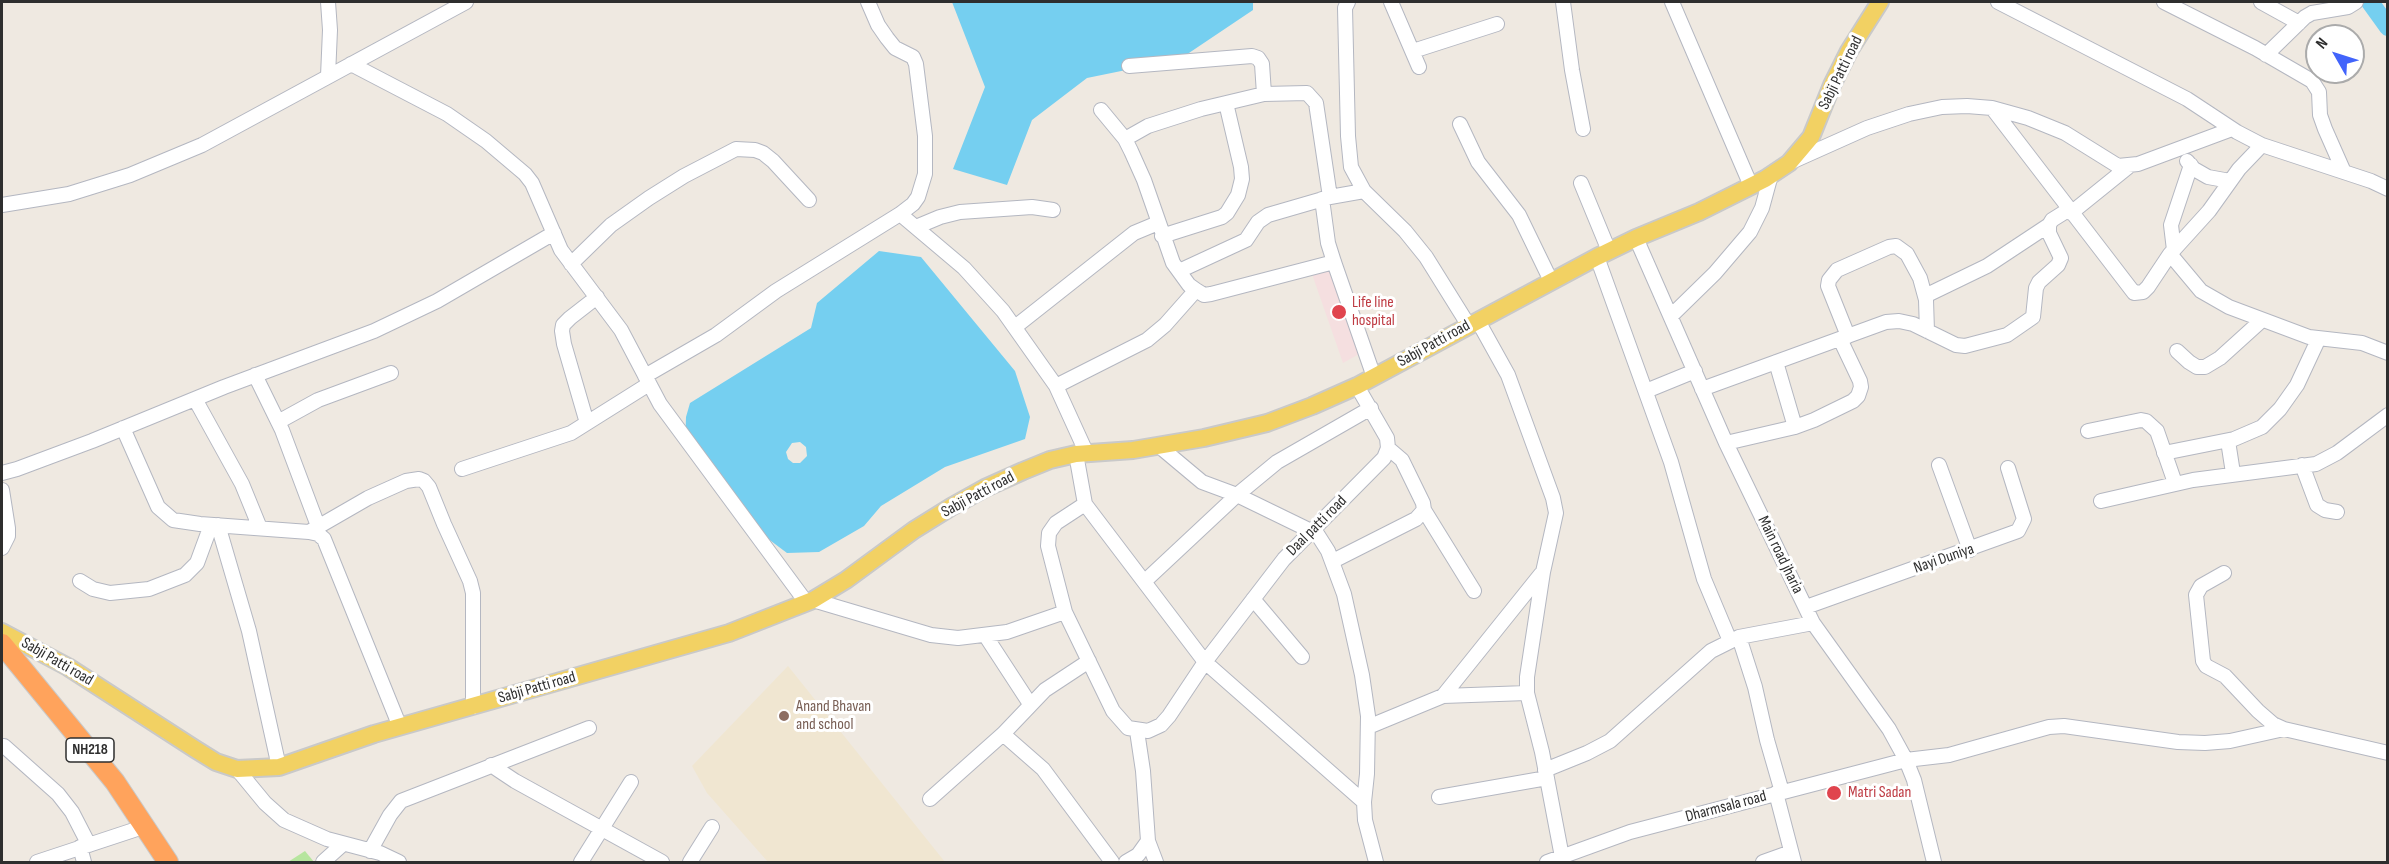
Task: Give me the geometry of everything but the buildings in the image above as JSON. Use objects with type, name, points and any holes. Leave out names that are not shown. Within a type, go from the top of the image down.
[{"type":"highway","name":"NH218","points":[[2,644],[94,754],[146,826],[168,862]]},
{"type":"main road","name":"Sabji Patti road","points":[[2,632],[77,672],[216,762],[237,769],[279,767],[400,727],[729,633],[809,601],[872,563],[914,530],[985,488],[1050,460],[1082,454],[1159,446],[1267,423],[1357,386],[1603,254],[1699,212],[1751,186],[1789,163],[1811,137],[1832,85],[1849,51],[1880,2]]},
{"type":"street","points":[[328,2],[330,30],[328,76]]},
{"type":"street","points":[[2,205],[69,194],[130,176],[202,145],[466,2]]},
{"type":"street","points":[[462,468],[557,438],[587,423],[776,291],[913,204],[918,197],[925,174],[925,136],[916,64],[913,57],[895,48],[887,39],[868,2]]},
{"type":"street","points":[[1348,2],[1345,8],[1348,136],[1352,167],[1364,191],[1405,231],[1426,257],[1508,375],[1553,498],[1556,513],[1555,525],[1543,572],[1527,677],[1527,693],[1562,857]]},
{"type":"street","points":[[1391,2],[1419,67]]},
{"type":"street","points":[[1563,2],[1583,129]]},
{"type":"street","points":[[1672,2],[1751,186]]},
{"type":"street","points":[[1998,2],[2187,99],[2232,129],[2262,145],[2388,189]]},
{"type":"street","points":[[2164,2],[2312,81],[2319,92],[2320,115],[2344,172]]},
{"type":"street","points":[[2261,2],[2299,23]]},
{"type":"street","points":[[2266,55],[2312,13],[2340,9],[2355,2]]},
{"type":"street","points":[[1413,51],[1497,24]]},
{"type":"street","points":[[1129,66],[1256,56],[1262,64],[1264,94]]},
{"type":"street","points":[[351,64],[447,114],[514,163],[531,183],[571,264],[621,330],[660,404],[809,601],[931,635],[958,638],[1007,632],[1065,612]]},
{"type":"street","points":[[1125,139],[1148,126],[1173,117],[1264,94],[1299,92],[1312,96],[1317,112],[1328,243],[1374,377]]},
{"type":"street","points":[[1015,327],[1134,233],[1222,217],[1227,213],[1238,195],[1242,179],[1227,103]]},
{"type":"street","points":[[1789,163],[1867,128],[1910,114],[1942,107],[1967,106],[1992,108],[2048,125],[2085,144],[2118,166],[2128,167]]},
{"type":"street","points":[[1992,108],[2134,293],[2143,292],[2172,252],[2209,211],[2230,181],[2262,145]]},
{"type":"street","points":[[1101,110],[1125,139],[1144,180],[1160,230],[1179,271],[1196,290],[1204,295],[1210,294],[1334,262]]},
{"type":"street","points":[[1460,124],[1478,162],[1519,215],[1551,281]]},
{"type":"street","points":[[1924,296],[1987,266],[2049,225],[2052,220],[2070,212],[2128,167],[2232,129]]},
{"type":"street","points":[[571,264],[611,225],[649,198],[684,176],[736,149],[764,153],[809,200]]},
{"type":"street","points":[[2179,149],[2191,165],[2208,177],[2230,181]]},
{"type":"street","points":[[2191,165],[2171,225],[2172,252],[2201,291],[2229,307],[2318,340],[2362,343],[2388,353]]},
{"type":"street","points":[[1671,316],[1715,273],[1750,232],[1765,201],[1771,175]]},
{"type":"street","points":[[1581,183],[1646,391],[1680,489],[1704,579],[1735,639],[1755,687],[1792,857],[1763,862]]},
{"type":"street","points":[[1179,271],[1246,240],[1262,218],[1326,198],[1364,191]]},
{"type":"street","points":[[916,227],[940,217],[960,213],[1032,207],[1053,210]]},
{"type":"street","points":[[900,214],[964,268],[992,296],[1056,386],[1082,454],[1085,504],[1205,662],[1364,802]]},
{"type":"street","points":[[1702,389],[1886,322],[1899,321],[1913,324],[1956,345],[1972,346],[2007,334],[2030,321],[2035,312],[2036,288],[2039,282],[2058,265],[2061,258],[2049,234],[2049,225]]},
{"type":"street","points":[[2,473],[374,331],[437,301],[554,233]]},
{"type":"street","name":"Main road jharia","points":[[1636,238],[1726,442],[1813,623],[1889,729],[1906,760],[1914,780],[1934,862]]},
{"type":"street","points":[[1726,442],[1795,427],[1814,420],[1858,396],[1860,381],[1828,286],[1831,276],[1837,270],[1890,247],[1896,246],[1902,249],[1911,260],[1920,278],[1927,331]]},
{"type":"street","points":[[1056,386],[1147,340],[1165,325],[1196,290]]},
{"type":"street","points":[[587,423],[562,331],[563,325],[570,318],[597,297]]},
{"type":"street","points":[[2177,351],[2189,362],[2205,367],[2220,358],[2262,320]]},
{"type":"street","points":[[2164,453],[2228,441],[2254,431],[2272,420],[2297,385],[2318,340]]},
{"type":"street","points":[[1776,362],[1795,427]]},
{"type":"street","points":[[1646,391],[1695,371]]},
{"type":"street","points":[[278,422],[318,400],[391,373]]},
{"type":"street","points":[[255,375],[278,422],[314,529],[328,547],[400,727]]},
{"type":"street","points":[[1357,386],[1382,426],[1388,448],[1402,460],[1423,503],[1424,510],[1474,591]]},
{"type":"street","points":[[195,399],[242,484],[260,528]]},
{"type":"street","points":[[1145,582],[1237,495],[1290,454],[1371,408]]},
{"type":"street","points":[[2101,501],[2175,483],[2316,464],[2332,456],[2388,415]]},
{"type":"street","points":[[2088,431],[2140,420],[2146,421],[2157,431],[2175,483]]},
{"type":"street","points":[[123,428],[158,507],[173,520],[260,528],[314,529],[368,498],[406,481],[419,478],[424,481],[429,487],[473,592],[473,706]]},
{"type":"street","points":[[2228,441],[2233,474]]},
{"type":"street","points":[[1159,446],[1202,482],[1237,495],[1313,530],[1333,561],[1351,624],[1363,685],[1368,727],[1365,820],[1376,862]]},
{"type":"street","name":"Daal patti road","points":[[1137,731],[1148,731],[1161,724],[1284,559],[1377,467],[1388,448]]},
{"type":"street","points":[[1939,465],[1970,550]]},
{"type":"street","points":[[2302,465],[2317,505],[2325,510],[2337,512]]},
{"type":"street","name":"Nayi Duniya","points":[[1806,607],[2007,537],[2018,531],[2024,519],[2007,468]]},
{"type":"street","points":[[2,490],[8,536],[2,548]]},
{"type":"street","points":[[1085,504],[1056,524],[1049,533],[1048,546],[1065,612],[1113,711],[1128,728],[1137,731],[1143,771],[1148,841],[1156,862]]},
{"type":"street","points":[[1333,561],[1416,519],[1424,510]]},
{"type":"street","points":[[80,581],[93,589],[110,593],[149,589],[185,575],[197,563],[215,525]]},
{"type":"street","points":[[215,525],[249,632],[279,767]]},
{"type":"street","points":[[1443,696],[1543,572]]},
{"type":"street","points":[[2224,573],[2201,586],[2196,595],[2203,661],[2206,666],[2225,676],[2265,718],[2284,729],[2388,753]]},
{"type":"street","points":[[1253,599],[1302,657]]},
{"type":"street","points":[[1439,797],[1546,774],[1610,741],[1693,664],[1711,651],[1735,639],[1813,623]]},
{"type":"street","points":[[985,635],[1030,704]]},
{"type":"street","points":[[930,799],[1003,734],[1045,690],[1089,661]]},
{"type":"street","points":[[1368,727],[1443,696],[1527,693]]},
{"type":"street","name":"Dharmsala road","points":[[1547,862],[1562,857],[1584,856],[1630,832],[1906,760],[1949,755],[2049,727],[2064,726],[2178,742],[2205,743],[2240,739],[2284,729]]},
{"type":"street","points":[[370,851],[390,814],[401,801],[589,728]]},
{"type":"street","points":[[1003,734],[1043,768],[1112,862]]},
{"type":"street","points":[[4,746],[58,794],[72,812],[85,846],[84,862]]},
{"type":"street","points":[[491,765],[515,781],[662,862]]},
{"type":"street","points":[[237,769],[265,803],[284,820],[343,844],[380,853],[399,862]]},
{"type":"street","points":[[581,862],[631,782]]},
{"type":"street","points":[[37,862],[146,826]]},
{"type":"street","points":[[690,862],[712,827]]},
{"type":"street","points":[[1126,862],[1137,855],[1148,841]]},
{"type":"street","points":[[322,862],[343,844]]},
{"type":"shaded area","name":"Life line hospital","points":[[1336,263],[1368,349],[1343,363],[1312,274]]},
{"type":"shaded area","name":"Anand Bhavan and school","points":[[788,666],[945,862],[768,862],[707,793],[692,766]]},
{"type":"green space","points":[[305,851],[314,862],[288,862]]},
{"type":"water","points":[[952,2],[1253,2],[1253,10],[1180,59],[1087,78],[1032,120],[1007,185],[953,169],[985,87]]},
{"type":"water","points":[[879,251],[921,257],[1015,371],[1030,417],[1025,439],[945,467],[881,506],[864,526],[819,552],[787,553],[755,529],[685,449],[686,417],[690,403],[811,328],[817,303]],"holes":[[[800,442],[806,447],[807,456],[800,463],[793,463],[788,459],[786,452],[792,443]]]},
{"type":"waterway","points":[[2370,2],[2388,27]]},
{"type":"place","name":"Life line hospital","points":[[1339,312]]},
{"type":"place","name":"Anand Bhavan and school","points":[[784,716]]},
{"type":"place","name":"Matri Sadan","points":[[1834,793]]}]
